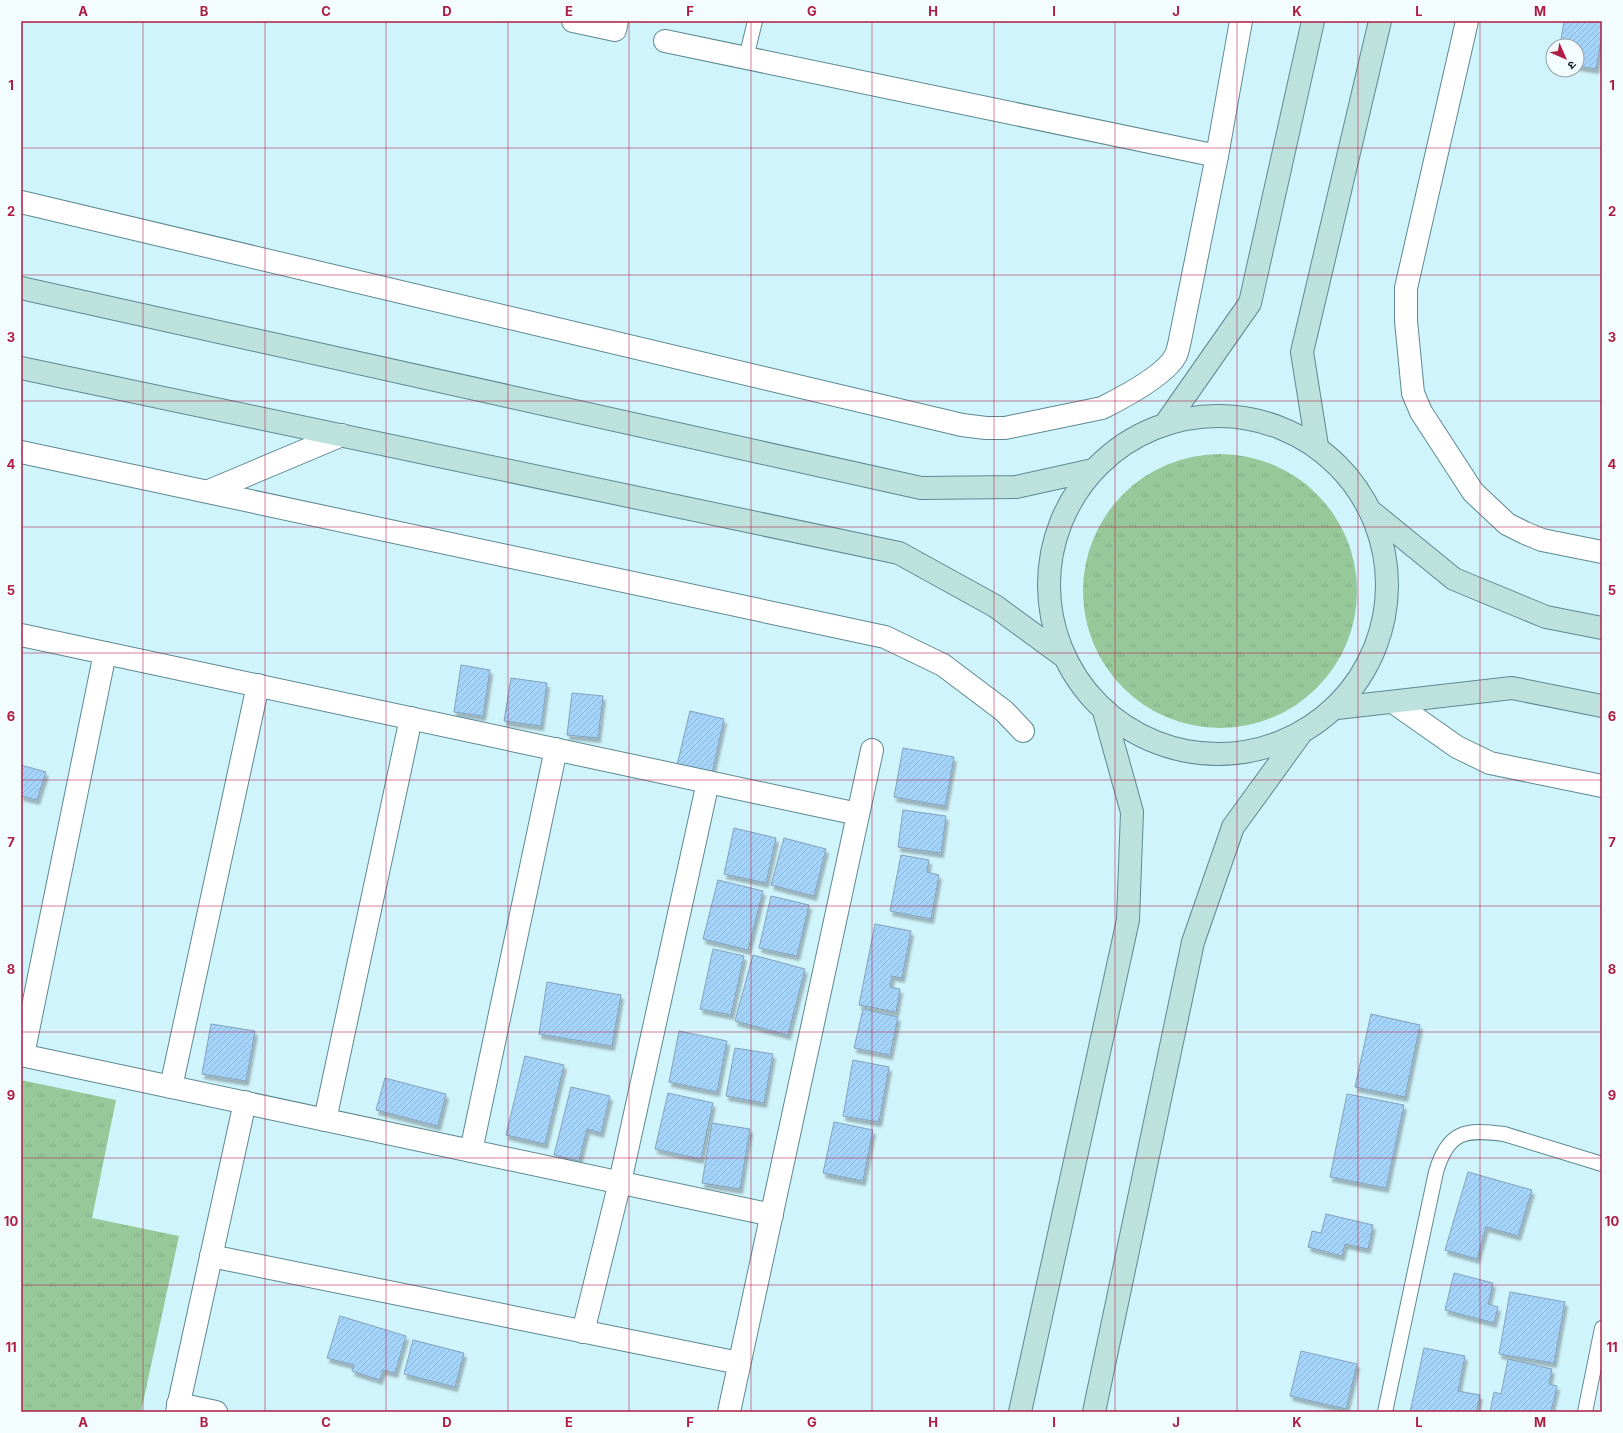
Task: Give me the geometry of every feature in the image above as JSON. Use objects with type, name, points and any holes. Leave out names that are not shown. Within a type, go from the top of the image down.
[{"type":"street","points":[[573,21],[615,30],[617,21]]},
{"type":"street","points":[[21,202],[962,425],[986,428],[1005,428],[1102,408],[1116,401],[1158,374],[1175,356],[1180,340],[1217,156],[1241,21]]},
{"type":"street","points":[[1166,423],[1250,303],[1313,21]]},
{"type":"street","points":[[1317,446],[1302,352],[1380,21]]},
{"type":"street","points":[[1467,21],[1406,288],[1406,321],[1413,392],[1421,412],[1473,492],[1507,524],[1542,540],[1602,552]]},
{"type":"street","points":[[665,41],[1217,156]]},
{"type":"street","points":[[23,286],[921,488],[1016,486],[1093,470]]},
{"type":"street","points":[[21,368],[899,553],[995,606],[1062,655]]},
{"type":"street","points":[[1094,1412],[1193,942],[1233,827],[1299,736],[1337,708],[1376,650],[1389,581],[1373,513],[1350,476],[1317,446],[1270,423],[1218,415],[1166,423],[1126,442],[1093,470],[1058,526],[1048,591],[1062,655],[1074,678],[1106,715],[1165,749],[1233,756],[1299,736]]},
{"type":"street","points":[[209,491],[342,435]]},
{"type":"street","points":[[21,452],[209,491],[885,637],[943,665],[1004,711],[1023,731]]},
{"type":"street","points":[[1373,513],[1454,579],[1546,617],[1602,628]]},
{"type":"street","points":[[21,634],[858,814]]},
{"type":"street","points":[[105,653],[22,1055],[772,1215]]},
{"type":"street","points":[[171,1086],[258,685]]},
{"type":"street","points":[[1337,708],[1512,688],[1602,706]]},
{"type":"street","points":[[1393,702],[1457,747],[1490,763],[1602,786]]},
{"type":"street","points":[[1020,1412],[1128,920],[1132,812],[1106,715]]},
{"type":"street","points":[[325,1120],[411,718]]},
{"type":"street","points":[[471,1151],[556,749]]},
{"type":"street","points":[[729,1412],[872,750]]},
{"type":"street","points":[[583,1332],[620,1182],[708,782]]},
{"type":"street","points":[[216,1412],[178,1408],[245,1102]]},
{"type":"street","points":[[211,1256],[739,1363]]},
{"type":"lane","points":[[746,58],[756,21]]},
{"type":"lane","points":[[1384,1412],[1436,1172],[1446,1146],[1454,1138],[1466,1134],[1478,1132],[1504,1134],[1602,1164]]},
{"type":"lane","points":[[1585,1412],[1602,1328]]},
{"type":"green space","points":[[1220,454],[1247,456],[1272,464],[1296,477],[1317,494],[1334,515],[1347,539],[1355,564],[1357,591],[1355,618],[1347,643],[1334,667],[1317,688],[1296,705],[1272,718],[1247,726],[1220,728],[1193,726],[1168,718],[1144,705],[1123,688],[1106,667],[1093,643],[1085,618],[1083,591],[1085,564],[1093,539],[1106,515],[1123,494],[1144,477],[1168,464],[1193,456]]},
{"type":"green space","points":[[21,1080],[116,1100],[92,1218],[179,1236],[141,1412],[21,1412]]},
{"type":"building","points":[[1564,21],[1602,21],[1602,35],[1596,69],[1585,67],[1585,38],[1561,38]]},
{"type":"building","points":[[461,665],[490,670],[483,716],[454,712]]},
{"type":"building","points":[[511,678],[547,683],[541,726],[504,721]]},
{"type":"building","points":[[572,693],[603,696],[598,738],[567,735]]},
{"type":"building","points":[[690,711],[724,719],[712,773],[677,765]]},
{"type":"building","points":[[903,748],[954,757],[945,806],[894,797]]},
{"type":"building","points":[[21,765],[46,772],[37,800],[21,796]]},
{"type":"building","points":[[903,810],[946,816],[941,853],[898,847]]},
{"type":"building","points":[[734,828],[776,838],[766,883],[724,874]]},
{"type":"building","points":[[784,838],[826,849],[814,896],[771,885]]},
{"type":"building","points":[[901,855],[929,860],[927,872],[939,875],[931,919],[890,911]]},
{"type":"building","points":[[718,880],[763,891],[748,950],[703,939]]},
{"type":"building","points":[[771,896],[809,905],[797,956],[759,948]]},
{"type":"building","points":[[875,924],[911,931],[902,978],[892,976],[890,987],[900,989],[896,1012],[859,1005]]},
{"type":"building","points":[[713,949],[744,956],[731,1015],[700,1009]]},
{"type":"building","points":[[753,955],[805,969],[788,1035],[735,1021]]},
{"type":"building","points":[[547,982],[621,995],[612,1046],[539,1034]]},
{"type":"building","points":[[863,1009],[898,1017],[890,1055],[854,1048]]},
{"type":"building","points":[[1371,1014],[1420,1025],[1405,1097],[1355,1087]]},
{"type":"building","points":[[211,1024],[255,1031],[246,1081],[202,1074]]},
{"type":"building","points":[[679,1031],[727,1041],[717,1092],[669,1082]]},
{"type":"building","points":[[735,1048],[773,1054],[764,1103],[726,1096]]},
{"type":"building","points":[[525,1056],[564,1065],[545,1144],[506,1135]]},
{"type":"building","points":[[853,1060],[889,1067],[879,1122],[843,1116]]},
{"type":"building","points":[[385,1078],[446,1094],[438,1126],[376,1110]]},
{"type":"building","points":[[571,1087],[610,1096],[601,1133],[587,1129],[579,1161],[554,1155]]},
{"type":"building","points":[[668,1093],[713,1103],[701,1159],[655,1149]]},
{"type":"building","points":[[1347,1094],[1404,1105],[1386,1188],[1330,1177]]},
{"type":"building","points":[[834,1122],[873,1130],[863,1181],[823,1173]]},
{"type":"building","points":[[712,1123],[750,1129],[740,1189],[702,1183]]},
{"type":"building","points":[[1468,1172],[1532,1190],[1518,1236],[1486,1227],[1477,1259],[1445,1250]]},
{"type":"building","points":[[1326,1214],[1373,1225],[1368,1249],[1345,1244],[1342,1256],[1308,1247],[1312,1231],[1321,1233]]},
{"type":"building","points":[[1454,1273],[1493,1283],[1488,1304],[1498,1307],[1494,1323],[1445,1310]]},
{"type":"building","points":[[1510,1292],[1565,1302],[1554,1363],[1499,1354]]},
{"type":"building","points":[[340,1316],[406,1336],[395,1373],[383,1370],[380,1380],[352,1371],[354,1365],[327,1358]]},
{"type":"building","points":[[413,1340],[464,1353],[455,1387],[404,1374]]},
{"type":"building","points":[[1424,1348],[1465,1356],[1458,1391],[1480,1395],[1476,1412],[1410,1412]]},
{"type":"building","points":[[1301,1351],[1357,1364],[1346,1409],[1290,1396]]},
{"type":"building","points":[[1508,1359],[1552,1369],[1549,1384],[1557,1386],[1551,1412],[1490,1412],[1494,1392],[1501,1394]]}]
